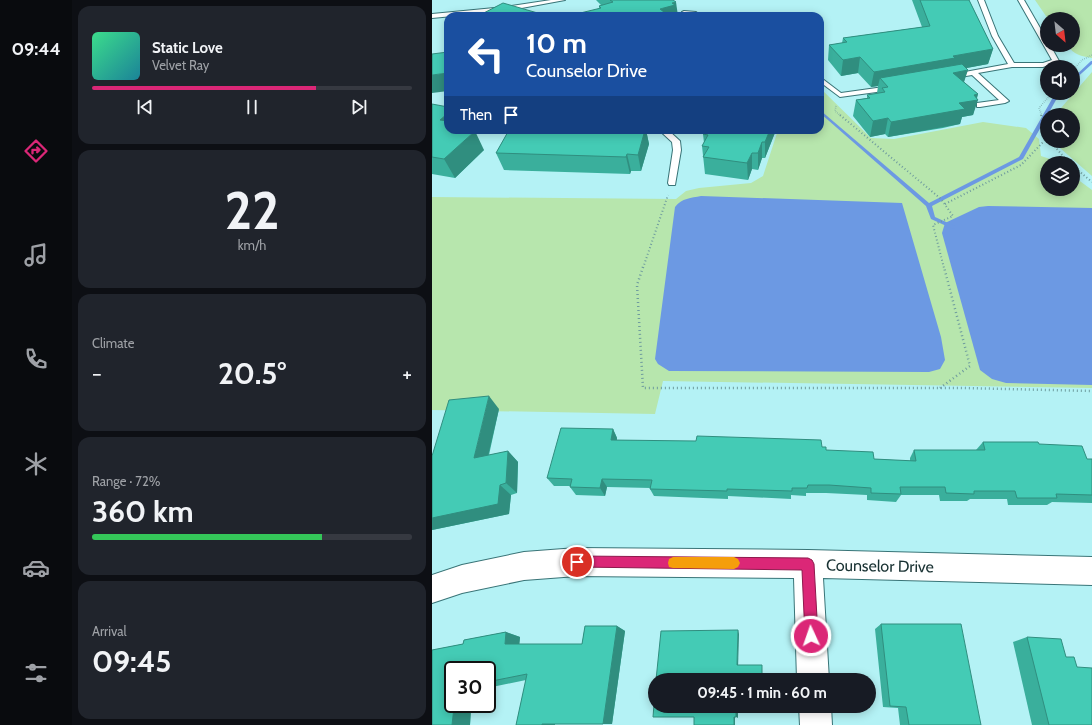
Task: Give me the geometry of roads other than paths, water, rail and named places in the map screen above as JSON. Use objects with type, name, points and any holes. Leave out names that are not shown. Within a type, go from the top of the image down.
[{"type":"street","name":"Counselor Drive","points":[[432,589],[462,579],[524,566],[577,562],[808,564],[1092,571]]},
{"type":"street","points":[[808,564],[813,673]]},
{"type":"street","points":[[815,713],[816,725]]},
{"type":"lane","points":[[505,9],[512,0]]},
{"type":"lane","points":[[474,12],[505,9],[562,0]]},
{"type":"lane","points":[[980,0],[995,36],[1012,65]]},
{"type":"lane","points":[[1021,0],[1040,33]]},
{"type":"lane","points":[[432,16],[444,15]]},
{"type":"lane","points":[[950,77],[1012,65],[1043,65],[1056,61],[1051,52]]},
{"type":"lane","points":[[973,72],[1004,101],[980,105]]},
{"type":"lane","points":[[824,82],[840,95],[897,87]]},
{"type":"lane","points":[[667,134],[676,142],[677,150],[672,183]]},
{"type":"water","points":[[701,196],[902,203],[941,337],[945,360],[940,369],[929,372],[669,371],[658,364],[655,359],[675,207],[684,200]]},
{"type":"water","points":[[979,207],[1092,208],[1092,385],[1006,383],[992,379],[980,370],[942,233],[945,223]]},
{"type":"waterway","points":[[1080,73],[1092,62]]},
{"type":"waterway","points":[[929,205],[1021,158],[1053,100]]},
{"type":"waterway","points":[[824,114],[929,205]]},
{"type":"waterway","points":[[929,205],[933,218],[953,227]]}]
